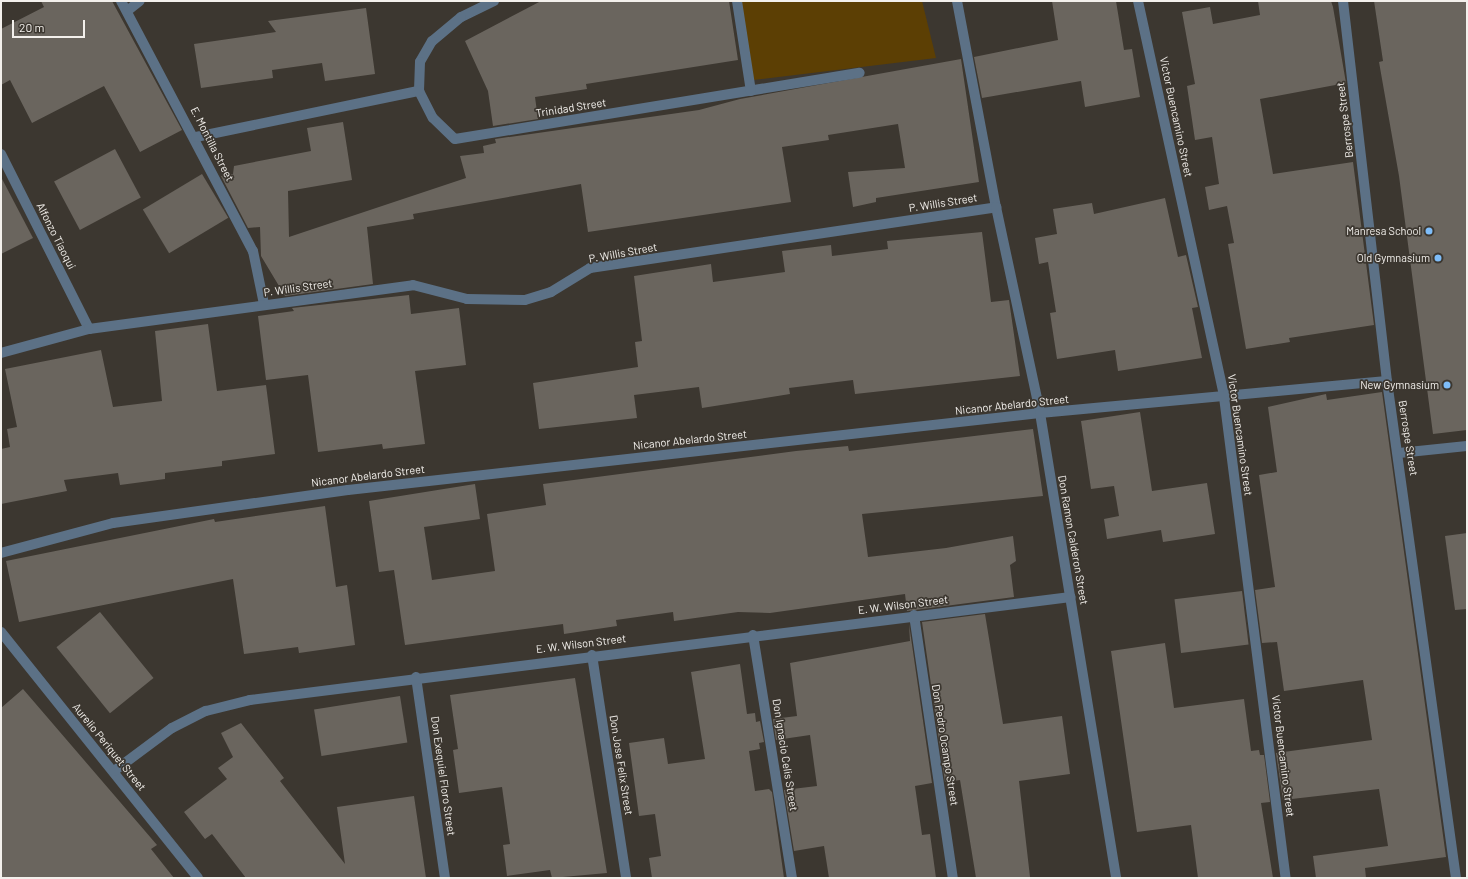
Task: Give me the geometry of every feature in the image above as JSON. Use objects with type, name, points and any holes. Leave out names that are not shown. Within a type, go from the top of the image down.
[{"type":"street","name":"E. Montilla Street","points":[[121,1],[196,137],[253,252],[264,304]]},
{"type":"street","points":[[127,11],[140,1]]},
{"type":"street","name":"Trinidad Street","points":[[494,1],[461,17],[432,41],[420,62],[419,91],[433,118],[455,139],[860,73]]},
{"type":"street","points":[[737,1],[751,91]]},
{"type":"street","name":"Don Ramon Calderon Street","points":[[957,1],[996,207],[1040,413],[1116,878]]},
{"type":"street","name":"Victor Buencamino Street","points":[[1138,1],[1224,397],[1286,878]]},
{"type":"street","name":"Berrospe Street","points":[[1343,1],[1387,381],[1399,453],[1456,878]]},
{"type":"street","points":[[196,137],[419,91]]},
{"type":"street","name":"Alfonzo Tiaoqui","points":[[1,154],[89,329]]},
{"type":"street","name":"P. Willis Street","points":[[1,353],[89,329],[264,304],[413,285],[467,299],[525,300],[551,292],[590,268],[996,207]]},
{"type":"street","name":"Nicanor Abelardo Street","points":[[1,553],[113,523],[348,490],[1040,413],[1387,381]]},
{"type":"street","points":[[1399,453],[1467,446]]},
{"type":"street","name":"E. W. Wilson Street","points":[[114,772],[172,728],[206,711],[250,700],[416,677],[1071,597]]},
{"type":"street","name":"Don Pedro Ocampo Street","points":[[914,615],[953,878]]},
{"type":"street","name":"Aurelio Periquet Street","points":[[1,632],[198,878]]},
{"type":"street","name":"Don Ignacio Celis Street","points":[[753,635],[792,878]]},
{"type":"street","name":"Don Jose Felix Street","points":[[592,655],[626,878]]},
{"type":"street","name":"Don Exequiel Floro Street","points":[[416,677],[445,878]]},
{"type":"shaded area","points":[[740,1],[922,1],[936,58],[753,80]]},
{"type":"building","points":[[41,1],[112,1],[182,130],[140,152],[104,86],[32,123],[10,80],[1,85],[1,29],[44,7]]},
{"type":"building","points":[[541,1],[729,1],[738,60],[586,84],[587,89],[535,97],[538,119],[493,126],[488,91],[465,41]]},
{"type":"building","points":[[1052,1],[1116,1],[1124,50],[1132,49],[1140,97],[1085,107],[1081,81],[982,98],[974,57],[1058,40]]},
{"type":"building","points":[[1258,1],[1331,1],[1346,83],[1260,99],[1273,174],[1353,162],[1374,325],[1289,338],[1290,342],[1246,349],[1228,244],[1234,243],[1227,206],[1209,210],[1205,187],[1219,184],[1212,137],[1195,140],[1187,86],[1195,84],[1182,12],[1210,7],[1213,24],[1260,15]]},
{"type":"building","name":"Manresa School","points":[[1374,1],[1467,1],[1467,430],[1433,434],[1399,176],[1379,62],[1383,61]]},
{"type":"building","points":[[366,8],[375,74],[325,81],[322,63],[272,70],[273,78],[201,88],[194,44],[276,32],[268,21]]},
{"type":"building","points":[[961,59],[979,182],[876,198],[876,202],[853,207],[848,172],[905,168],[898,124],[828,135],[829,140],[782,147],[791,202],[588,232],[581,184],[413,214],[414,219],[367,227],[373,284],[285,296],[261,256],[260,227],[248,228],[221,176],[233,174],[234,166],[311,151],[307,128],[343,122],[352,180],[288,191],[289,237],[466,178],[460,156],[484,153],[483,146],[496,143],[495,139],[699,110],[740,99]]},
{"type":"building","points":[[115,149],[141,198],[80,230],[54,181]]},
{"type":"building","points":[[202,174],[228,218],[169,253],[143,210]]},
{"type":"building","points":[[1,177],[33,238],[1,254]]},
{"type":"building","points":[[1165,198],[1178,257],[1186,255],[1198,307],[1192,308],[1202,358],[1118,371],[1115,350],[1057,359],[1050,313],[1056,312],[1048,262],[1039,264],[1035,238],[1057,234],[1053,209],[1092,203],[1094,214]]},
{"type":"building","points":[[982,232],[991,302],[1009,300],[1020,376],[855,394],[853,380],[789,388],[790,394],[702,408],[699,387],[634,395],[637,418],[539,429],[533,383],[638,367],[635,342],[642,341],[634,276],[711,264],[713,282],[785,272],[782,251],[831,245],[832,256],[888,249],[887,241]]},
{"type":"building","points":[[409,295],[411,314],[459,308],[466,365],[415,371],[425,444],[383,449],[382,444],[318,452],[308,375],[266,380],[258,316],[294,311],[292,308]]},
{"type":"building","points":[[208,324],[217,391],[266,385],[275,454],[222,461],[222,466],[165,473],[165,479],[120,485],[118,473],[64,480],[67,491],[1,504],[1,449],[10,447],[7,429],[17,427],[5,369],[101,350],[113,407],[162,401],[155,331]]},
{"type":"building","points":[[1382,392],[1446,857],[1365,868],[1366,878],[1316,878],[1313,856],[1388,846],[1379,789],[1283,800],[1276,753],[1372,740],[1363,680],[1284,691],[1277,642],[1262,643],[1255,590],[1275,587],[1259,475],[1277,472],[1268,407],[1326,394],[1327,400]]},
{"type":"building","points":[[1140,412],[1152,491],[1207,483],[1215,534],[1163,542],[1161,530],[1107,539],[1104,519],[1119,516],[1114,486],[1091,489],[1081,421]]},
{"type":"building","points":[[1033,429],[1043,496],[862,514],[868,557],[946,548],[1013,536],[1016,561],[1010,565],[1014,597],[907,611],[905,594],[770,613],[738,612],[674,621],[673,612],[616,620],[617,626],[564,634],[563,624],[405,645],[394,570],[379,572],[369,501],[475,484],[480,519],[424,527],[432,580],[495,571],[487,514],[546,505],[543,484],[796,451],[848,446],[849,451]]},
{"type":"building","points":[[325,506],[336,587],[347,585],[355,645],[299,653],[298,647],[244,654],[233,579],[19,622],[6,561],[214,519],[215,522]]},
{"type":"building","points":[[1467,533],[1467,609],[1455,610],[1445,536]]},
{"type":"building","points":[[1242,591],[1249,645],[1181,653],[1175,599]]},
{"type":"building","points":[[100,612],[153,678],[110,713],[56,647]]},
{"type":"building","points":[[985,614],[1003,724],[1062,716],[1070,774],[1019,781],[1030,877],[976,878],[960,780],[945,782],[922,622]]},
{"type":"building","points":[[909,624],[932,783],[915,786],[922,835],[930,834],[936,878],[829,878],[824,846],[794,851],[784,790],[817,786],[810,735],[776,740],[773,719],[797,716],[790,663],[910,641]]},
{"type":"building","points":[[1165,643],[1174,708],[1244,699],[1251,751],[1259,750],[1260,755],[1264,755],[1270,802],[1261,803],[1273,878],[1198,878],[1191,825],[1137,832],[1111,651]]},
{"type":"building","points":[[740,664],[747,714],[755,713],[756,722],[760,721],[764,742],[759,743],[760,749],[749,751],[755,791],[769,789],[772,792],[784,878],[652,878],[649,858],[661,856],[655,814],[639,816],[629,743],[664,738],[668,764],[705,759],[691,672]]},
{"type":"building","points":[[575,678],[607,873],[552,878],[550,870],[507,876],[503,845],[510,844],[502,787],[459,793],[453,750],[458,749],[450,695]]},
{"type":"building","points":[[23,689],[157,845],[151,849],[174,878],[1,878],[1,708]]},
{"type":"building","points":[[400,696],[407,742],[321,756],[314,710]]},
{"type":"building","points":[[241,723],[284,778],[280,781],[345,864],[337,807],[414,796],[426,878],[246,878],[212,834],[205,839],[184,812],[227,779],[218,768],[233,757],[221,733]]},
{"type":"place","name":"Manresa School","points":[[1429,231]]},
{"type":"place","name":"Old Gymnasium","points":[[1438,258]]},
{"type":"place","name":"New Gymnasium","points":[[1447,385]]}]
